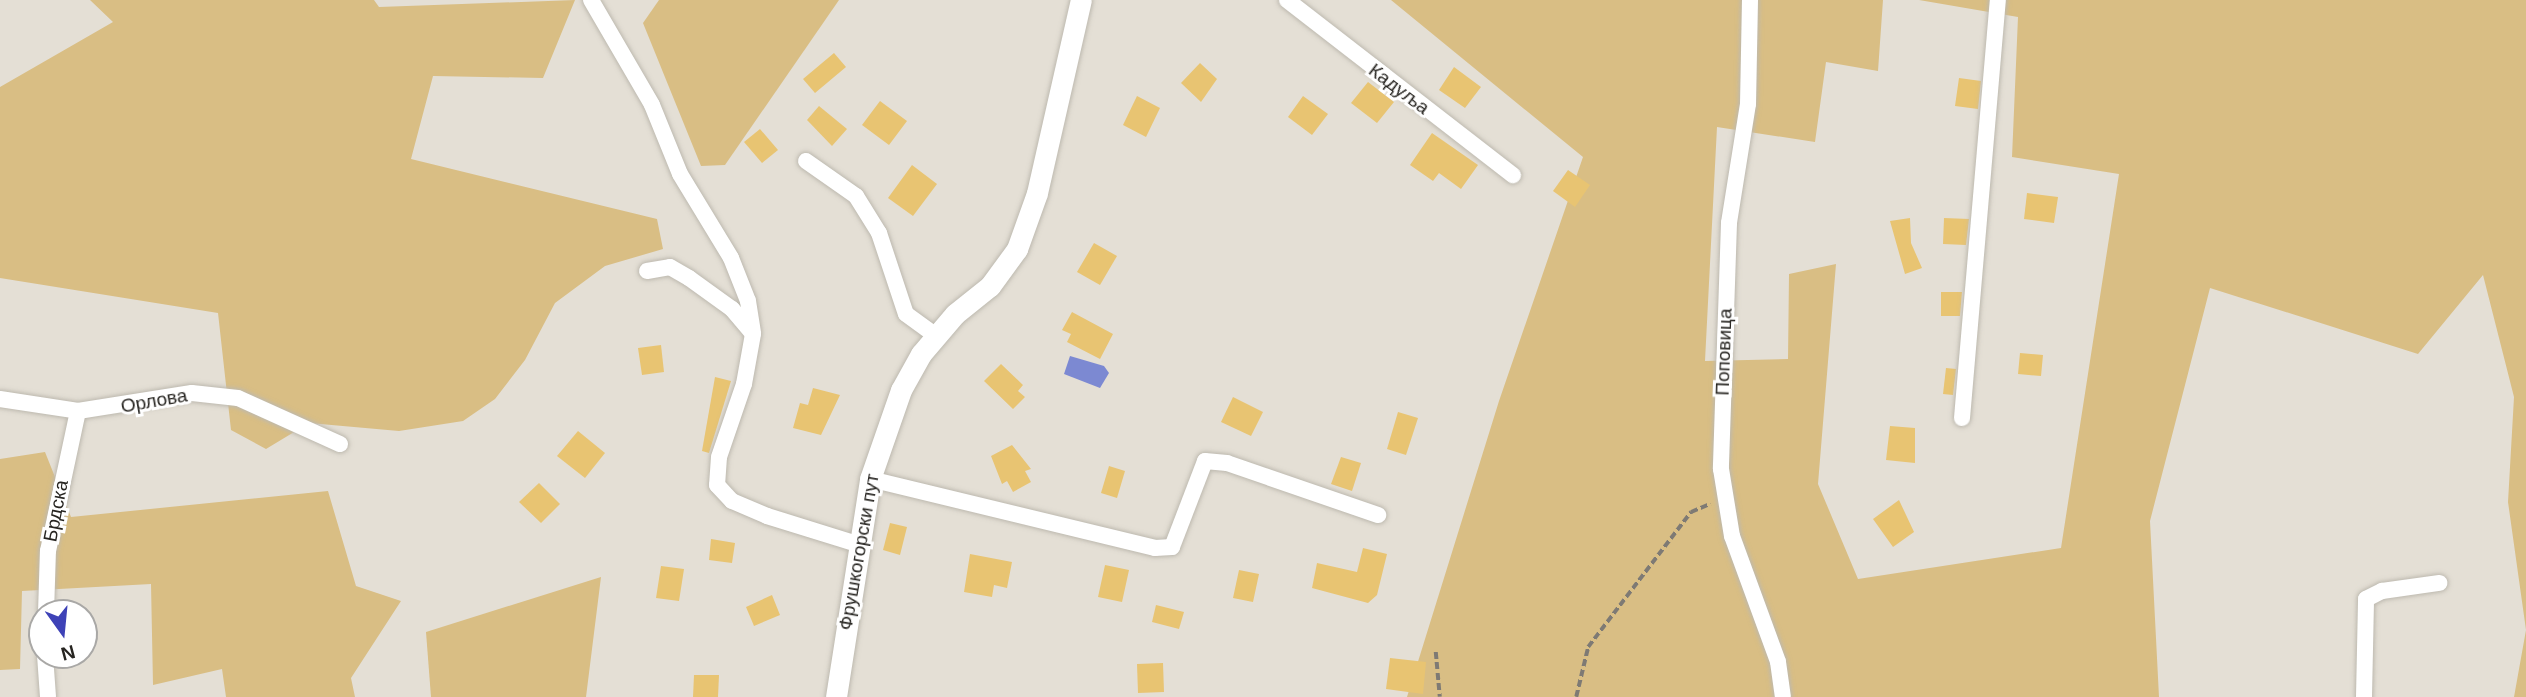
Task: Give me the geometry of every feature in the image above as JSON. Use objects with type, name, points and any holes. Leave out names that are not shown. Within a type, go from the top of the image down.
[{"type":"street","points":[[592,0],[652,105],[687,185],[732,258],[753,334],[744,384],[719,457],[717,485],[732,501],[767,516],[857,544]]},
{"type":"street","name":"Фрушкогорски пут","points":[[836,697],[857,544],[870,479],[901,390],[936,336],[990,286],[1017,249],[1037,193],[1080,0]]},
{"type":"street","name":"Кадуља","points":[[1287,0],[1513,175]]},
{"type":"street","name":"Поповица","points":[[1750,0],[1748,104],[1729,223],[1721,416],[1726,506],[1778,662],[1783,697]]},
{"type":"street","points":[[1962,418],[1998,0]]},
{"type":"street","points":[[806,161],[856,195],[879,233],[906,314],[936,336]]},
{"type":"street","points":[[647,271],[670,267],[707,288],[753,334]]},
{"type":"street","name":"Орлова","points":[[0,399],[78,411],[192,393],[238,398],[340,444]]},
{"type":"street","name":"Брдска","points":[[46,599],[48,551],[78,411]]},
{"type":"street","points":[[870,479],[1155,548],[1172,547],[1205,461],[1227,463],[1378,514]]},
{"type":"street","points":[[2364,697],[2366,599],[2382,590],[2439,583]]},
{"type":"street","points":[[46,669],[47,697]]},
{"type":"path","points":[[1576,697],[1588,647],[1671,537],[1691,512],[1708,504],[1726,506]]},
{"type":"path","points":[[1436,652],[1440,697]]},
{"type":"shaded area","points":[[90,0],[374,0],[379,7],[575,0],[543,78],[433,76],[411,159],[657,219],[663,249],[605,266],[555,303],[525,360],[495,399],[463,421],[399,431],[309,423],[266,449],[231,430],[218,313],[0,278],[0,87],[113,22]]},
{"type":"shaded area","points":[[659,0],[839,0],[725,165],[701,166],[643,23]]},
{"type":"shaded area","points":[[1391,0],[1883,0],[1878,71],[1826,62],[1815,142],[1717,127],[1705,361],[1788,359],[1789,274],[1836,264],[1818,484],[1858,579],[2061,548],[2119,174],[2012,157],[2018,17],[1919,0],[2526,0],[2526,630],[2508,502],[2514,397],[2483,275],[2418,354],[2210,288],[2150,521],[2159,697],[1407,697],[1499,401],[1583,157]]},
{"type":"shaded area","points":[[45,452],[71,517],[328,491],[356,586],[401,601],[351,678],[355,697],[226,697],[222,669],[153,685],[151,584],[22,591],[20,669],[0,670],[0,459]]},
{"type":"shaded area","points":[[601,577],[586,697],[431,697],[426,632]]},
{"type":"shaded area","points":[[2526,630],[2526,697],[2514,697]]},
{"type":"water","points":[[1070,356],[1104,366],[1109,373],[1100,388],[1064,374]]},
{"type":"building","points":[[834,53],[846,67],[815,93],[803,79]]},
{"type":"building","points":[[1200,63],[1217,79],[1201,102],[1181,83]]},
{"type":"building","points":[[1454,67],[1481,87],[1465,108],[1439,90]]},
{"type":"building","points":[[1959,78],[1981,81],[1978,109],[1955,106]]},
{"type":"building","points":[[1368,82],[1394,102],[1377,123],[1351,103]]},
{"type":"building","points":[[1137,96],[1160,108],[1146,137],[1123,125]]},
{"type":"building","points":[[1303,96],[1328,114],[1312,135],[1288,117]]},
{"type":"building","points":[[880,101],[907,121],[889,145],[862,125]]},
{"type":"building","points":[[819,106],[847,129],[832,146],[807,120]]},
{"type":"building","points":[[760,129],[778,150],[762,163],[744,142]]},
{"type":"building","points":[[1432,133],[1478,165],[1461,189],[1439,173],[1433,181],[1410,165]]},
{"type":"building","points":[[912,165],[937,184],[913,216],[888,198]]},
{"type":"building","points":[[1568,170],[1590,185],[1575,207],[1553,191]]},
{"type":"building","points":[[2027,193],[2058,197],[2054,223],[2024,219]]},
{"type":"building","points":[[1910,218],[1911,243],[1922,268],[1905,274],[1890,221]]},
{"type":"building","points":[[1944,218],[1969,219],[1966,245],[1943,244]]},
{"type":"building","points":[[1094,243],[1117,256],[1100,285],[1077,272]]},
{"type":"building","points":[[1941,292],[1962,292],[1960,316],[1941,316]]},
{"type":"building","points":[[1072,312],[1113,334],[1100,359],[1067,342],[1071,334],[1062,330]]},
{"type":"building","points":[[661,345],[664,372],[642,375],[638,348]]},
{"type":"building","points":[[2020,353],[2043,355],[2041,376],[2018,374]]},
{"type":"building","points":[[1001,364],[1023,385],[1018,391],[1025,397],[1013,409],[984,381]]},
{"type":"building","points":[[1946,368],[1956,369],[1953,395],[1943,394]]},
{"type":"building","points":[[715,377],[731,381],[709,453],[702,451]]},
{"type":"building","points":[[813,388],[840,395],[821,435],[793,428],[800,403],[808,405]]},
{"type":"building","points":[[1233,397],[1263,412],[1251,436],[1221,422]]},
{"type":"building","points":[[1398,412],[1418,418],[1406,455],[1387,449]]},
{"type":"building","points":[[1890,426],[1915,428],[1915,463],[1886,460]]},
{"type":"building","points":[[578,431],[605,453],[585,478],[557,456]]},
{"type":"building","points":[[1012,445],[1031,469],[1025,471],[1031,482],[1013,492],[1007,481],[1002,484],[991,456]]},
{"type":"building","points":[[1341,457],[1361,463],[1352,491],[1331,484]]},
{"type":"building","points":[[1109,466],[1125,471],[1117,498],[1101,493]]},
{"type":"building","points":[[539,483],[560,504],[541,523],[519,502]]},
{"type":"building","points":[[1899,500],[1914,532],[1893,547],[1873,519]]},
{"type":"building","points":[[890,523],[907,527],[900,555],[883,550]]},
{"type":"building","points":[[711,539],[735,543],[732,563],[709,560]]},
{"type":"building","points":[[1363,548],[1387,554],[1377,595],[1368,603],[1312,588],[1317,563],[1357,572]]},
{"type":"building","points":[[970,554],[1012,562],[1007,588],[994,585],[992,597],[964,592]]},
{"type":"building","points":[[1105,565],[1129,570],[1122,602],[1098,597]]},
{"type":"building","points":[[661,566],[684,569],[679,601],[656,598]]},
{"type":"building","points":[[1239,570],[1259,574],[1253,602],[1233,598]]},
{"type":"building","points":[[772,595],[780,615],[754,626],[746,607]]},
{"type":"building","points":[[1156,605],[1184,612],[1179,629],[1152,622]]},
{"type":"building","points":[[1390,658],[1426,662],[1423,694],[1386,689]]},
{"type":"building","points":[[1163,663],[1164,692],[1138,693],[1137,664]]},
{"type":"building","points":[[694,675],[719,675],[718,697],[693,697]]}]
